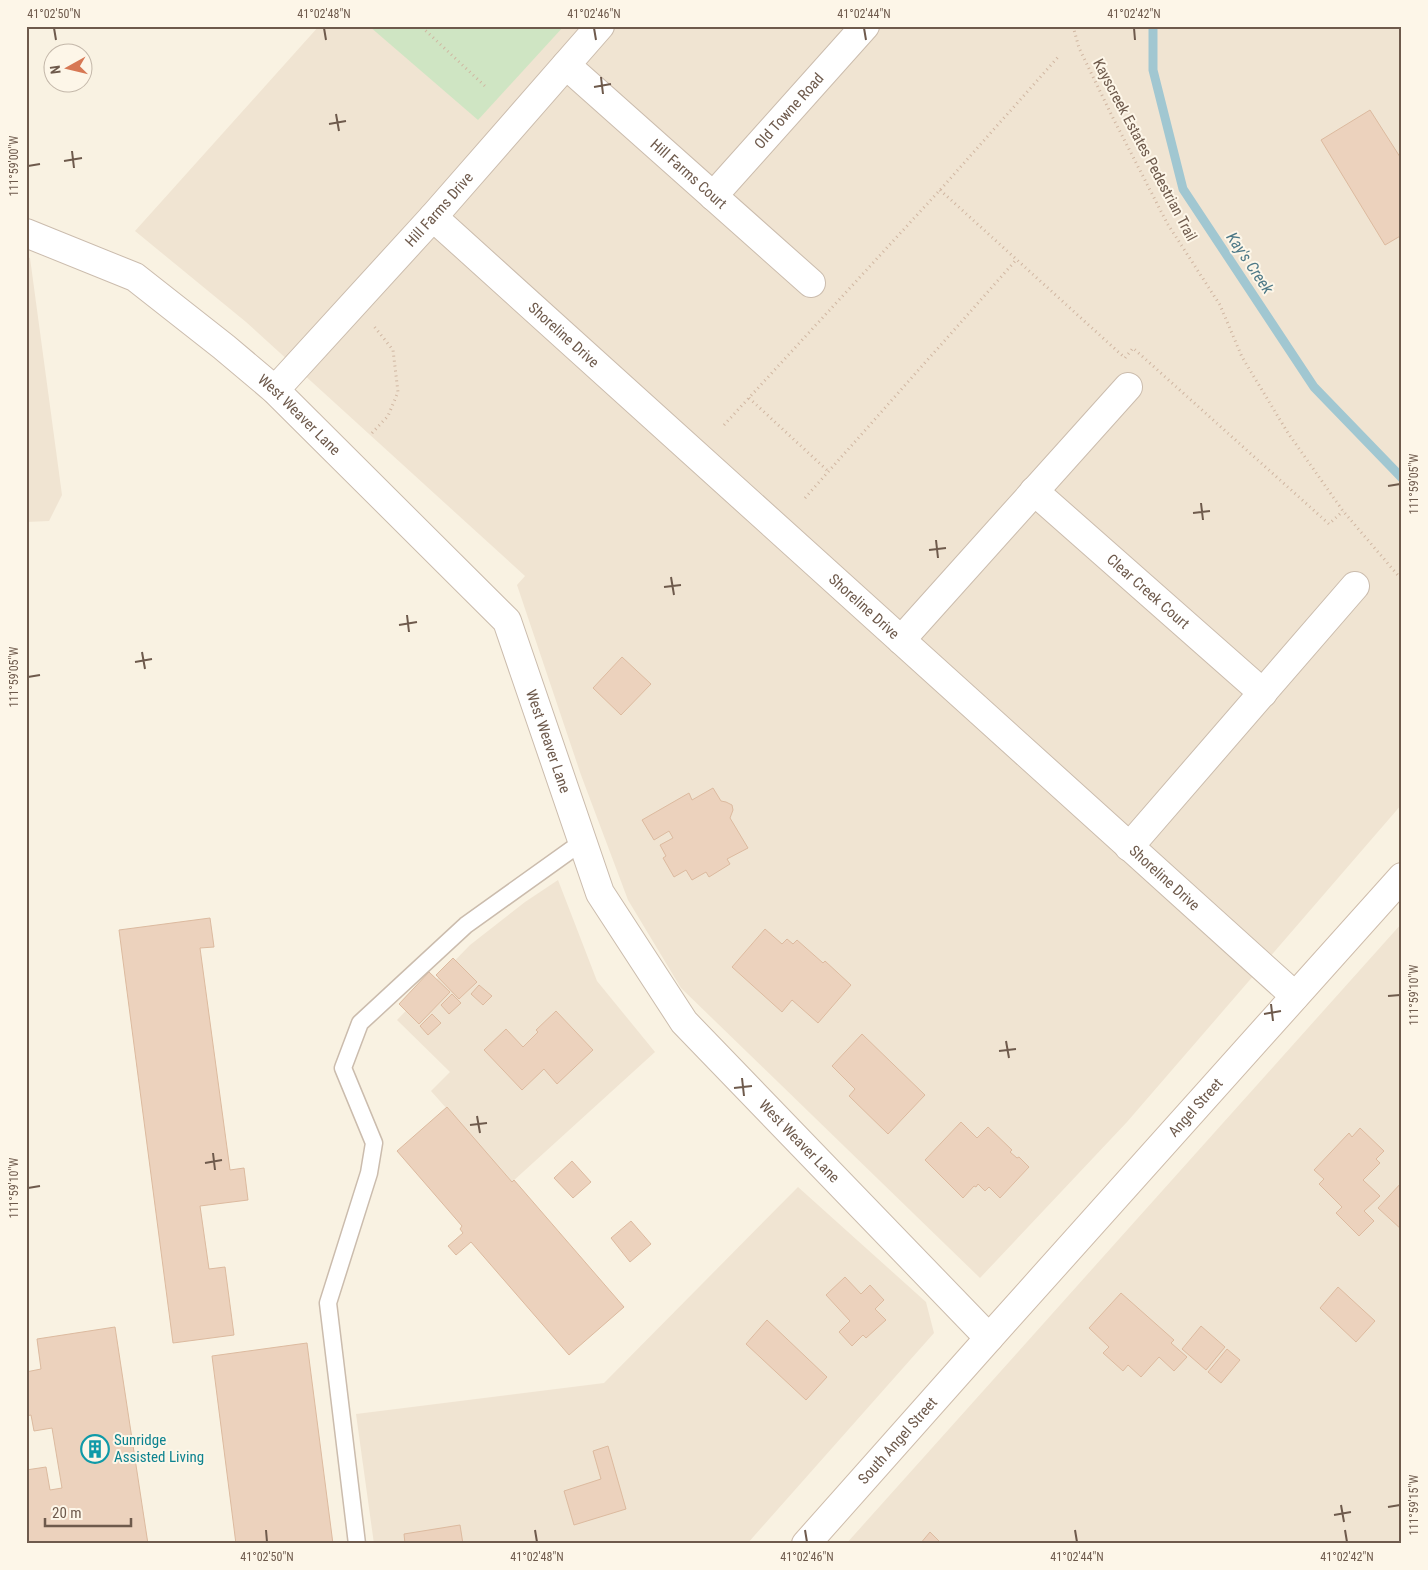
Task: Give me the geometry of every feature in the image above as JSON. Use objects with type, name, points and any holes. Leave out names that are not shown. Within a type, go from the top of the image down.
[{"type":"street","name":"Hill Farms Drive","points":[[276,390],[433,217],[600,26]]},
{"type":"street","name":"Old Towne Road","points":[[713,196],[865,26]]},
{"type":"street","name":"Hill Farms Court","points":[[566,65],[811,283]]},
{"type":"street","name":"Shoreline Drive","points":[[433,217],[1295,996]]},
{"type":"street","name":"West Weaver Lane","points":[[26,234],[135,277],[276,390],[507,621],[600,893],[684,1022],[989,1338]]},
{"type":"street","points":[[901,640],[1128,388]]},
{"type":"street","name":"Clear Creek Court","points":[[1034,492],[1263,693]]},
{"type":"street","points":[[1129,846],[1356,586]]},
{"type":"street","name":"Angel Street","points":[[989,1338],[1402,878]]},
{"type":"street","name":"South Angel Street","points":[[806,1544],[989,1338]]},
{"type":"lane","points":[[357,1544],[328,1303],[369,1172],[374,1143],[343,1068],[360,1023],[367,1016],[466,925],[582,842]]},
{"type":"path","points":[[424,26],[425,30],[487,88]]},
{"type":"path","name":"Kayscreek Estates Pedestrian Trail","points":[[1073,26],[1079,48],[1120,133],[1167,223],[1220,305],[1242,357],[1288,433],[1344,510],[1402,580]]},
{"type":"path","points":[[724,425],[940,190],[1058,56]]},
{"type":"path","points":[[805,498],[1017,259]]},
{"type":"path","points":[[372,433],[388,416],[398,392],[393,350],[373,325]]},
{"type":"path","points":[[749,398],[828,472]]},
{"type":"shaded area","points":[[319,26],[1402,26],[1402,804],[1127,1122],[980,1278],[681,988],[628,900],[581,775],[517,585],[525,576],[246,322],[135,231]]},
{"type":"shaded area","points":[[26,257],[30,258],[62,495],[49,521],[26,522]]},
{"type":"shaded area","points":[[558,880],[597,981],[655,1052],[512,1182],[431,1091],[450,1072],[397,1020],[470,945],[525,902]]},
{"type":"shaded area","points":[[1402,923],[1402,1544],[846,1544]]},
{"type":"shaded area","points":[[798,1187],[926,1302],[934,1333],[747,1544],[374,1544],[356,1414],[604,1383]]},
{"type":"green space","points":[[369,26],[564,26],[478,120]]},
{"type":"building","points":[[1370,110],[1402,160],[1402,235],[1385,245],[1321,140]]},
{"type":"building","points":[[622,657],[651,684],[621,715],[593,688]]},
{"type":"building","points":[[713,788],[721,801],[732,805],[733,810],[730,818],[748,848],[727,859],[730,864],[709,877],[706,872],[692,880],[686,870],[674,877],[663,858],[666,856],[660,845],[673,838],[669,831],[654,840],[642,820],[689,793],[692,800]]},
{"type":"building","points":[[210,918],[214,947],[200,948],[230,1170],[244,1168],[248,1200],[200,1206],[209,1269],[225,1267],[234,1335],[173,1343],[119,930]]},
{"type":"building","points":[[765,929],[782,944],[787,939],[793,944],[797,940],[823,963],[825,961],[851,985],[818,1023],[792,1000],[782,1012],[732,967]]},
{"type":"building","points":[[453,958],[477,982],[459,999],[436,975]]},
{"type":"building","points":[[429,972],[450,992],[419,1024],[399,1004]]},
{"type":"building","points":[[479,985],[492,996],[483,1005],[471,994]]},
{"type":"building","points":[[452,994],[461,1003],[449,1014],[441,1005]]},
{"type":"building","points":[[556,1011],[593,1050],[557,1084],[544,1069],[522,1090],[484,1050],[506,1029],[523,1047],[538,1032],[536,1030]]},
{"type":"building","points":[[432,1014],[441,1023],[428,1035],[420,1026]]},
{"type":"building","points":[[862,1034],[925,1095],[888,1134],[849,1096],[855,1089],[832,1066]]},
{"type":"building","points":[[447,1107],[512,1182],[514,1180],[624,1307],[569,1355],[471,1242],[456,1255],[448,1246],[463,1233],[460,1229],[462,1226],[397,1151]]},
{"type":"building","points":[[961,1122],[977,1138],[988,1127],[1012,1150],[1010,1152],[1017,1158],[1019,1157],[1029,1167],[1000,1198],[989,1187],[985,1191],[978,1184],[963,1198],[925,1160]]},
{"type":"building","points":[[1360,1128],[1384,1151],[1376,1159],[1380,1163],[1363,1180],[1380,1196],[1364,1211],[1374,1221],[1359,1236],[1336,1213],[1342,1207],[1319,1184],[1324,1179],[1314,1170],[1349,1133],[1352,1137]]},
{"type":"building","points":[[572,1161],[591,1182],[573,1198],[554,1178]]},
{"type":"building","points":[[1402,1182],[1402,1230],[1378,1208]]},
{"type":"building","points":[[631,1221],[651,1244],[630,1262],[611,1238]]},
{"type":"building","points":[[845,1277],[861,1294],[870,1285],[884,1300],[875,1309],[886,1320],[866,1338],[863,1335],[852,1346],[839,1332],[850,1321],[826,1295]]},
{"type":"building","points":[[1338,1287],[1375,1321],[1356,1342],[1320,1308]]},
{"type":"building","points":[[1121,1293],[1174,1340],[1171,1343],[1187,1357],[1174,1371],[1159,1357],[1141,1377],[1128,1365],[1123,1371],[1103,1353],[1109,1347],[1089,1328]]},
{"type":"building","points":[[767,1320],[827,1377],[806,1400],[746,1344]]},
{"type":"building","points":[[1201,1326],[1225,1347],[1206,1370],[1182,1349]]},
{"type":"building","name":"Sunridge Assisted Living","points":[[115,1327],[148,1544],[26,1544],[26,1470],[46,1467],[50,1490],[62,1488],[52,1428],[34,1431],[31,1415],[26,1416],[26,1372],[41,1369],[37,1339]]},
{"type":"building","points":[[307,1343],[333,1544],[236,1544],[212,1356]]},
{"type":"building","points":[[1227,1349],[1240,1360],[1221,1383],[1208,1372]]},
{"type":"building","points":[[608,1446],[626,1509],[574,1525],[564,1491],[601,1479],[593,1451]]},
{"type":"building","points":[[460,1525],[463,1544],[405,1544],[404,1534]]},
{"type":"building","points":[[930,1532],[942,1544],[920,1544]]},
{"type":"waterway","name":"Kay's Creek","points":[[1153,26],[1153,70],[1183,189],[1314,387],[1402,478]]},
{"type":"place","name":"Sunridge Assisted Living","points":[[95,1449]]}]
